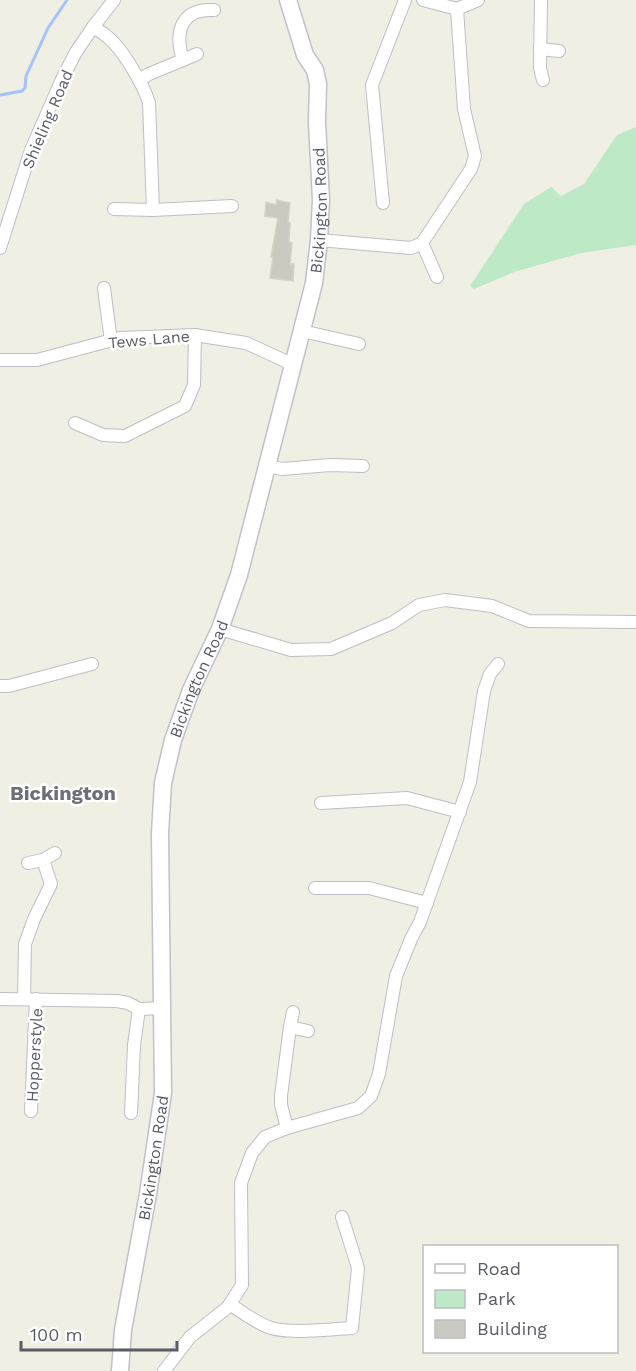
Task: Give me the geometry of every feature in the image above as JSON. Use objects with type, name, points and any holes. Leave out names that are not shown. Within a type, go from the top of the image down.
[{"type":"main road","name":"Bickington Road","points":[[120,1371],[123,1330],[163,1093],[160,833],[163,783],[173,740],[190,690],[220,629],[239,575],[314,283],[321,200],[317,122],[318,84],[315,70],[305,55],[288,0]]},
{"type":"street","name":"Shieling Road","points":[[0,248],[31,150],[63,77],[76,52],[114,0]]},
{"type":"street","points":[[383,204],[372,85],[405,0]]},
{"type":"street","points":[[423,0],[457,9],[478,0]]},
{"type":"street","points":[[541,0],[540,68],[543,80]]},
{"type":"street","points":[[183,60],[178,46],[180,30],[184,21],[193,12],[206,7]]},
{"type":"street","points":[[319,240],[411,248],[422,243],[471,170],[475,156],[464,109],[457,9]]},
{"type":"street","points":[[93,27],[117,46],[146,92],[153,210]]},
{"type":"street","points":[[540,49],[559,51]]},
{"type":"street","points":[[139,80],[197,54]]},
{"type":"street","points":[[114,209],[153,210],[232,206]]},
{"type":"street","points":[[422,243],[437,277]]},
{"type":"street","points":[[104,288],[111,341]]},
{"type":"street","points":[[302,332],[358,344]]},
{"type":"street","points":[[75,423],[103,435],[125,436],[185,406],[194,385],[195,335]]},
{"type":"street","name":"Tews Lane","points":[[0,360],[37,360],[120,338],[195,335],[246,343],[294,365]]},
{"type":"street","points":[[267,466],[282,469],[330,465],[363,466]]},
{"type":"street","points":[[220,629],[291,650],[331,649],[392,623],[419,605],[445,600],[492,606],[529,621],[636,622]]},
{"type":"street","points":[[0,686],[9,686],[92,664]]},
{"type":"street","points":[[164,1371],[190,1336],[228,1307],[242,1285],[241,1183],[252,1153],[265,1137],[287,1128],[358,1108],[371,1096],[379,1074],[396,975],[420,922],[470,782],[484,691],[489,674],[498,664]]},
{"type":"street","points":[[321,803],[407,798],[460,812]]},
{"type":"street","points":[[28,863],[43,860],[56,853]]},
{"type":"street","points":[[30,999],[26,944],[34,919],[51,884],[43,860]]},
{"type":"street","points":[[315,888],[369,888],[427,903]]},
{"type":"street","name":"Hopperstyle","points":[[0,999],[117,1001],[128,1003],[139,1009],[163,1008]]},
{"type":"street","name":"Hopperstyle","points":[[30,999],[31,1111]]},
{"type":"street","points":[[131,1113],[134,1045],[139,1009]]},
{"type":"street","points":[[287,1128],[281,1096],[293,1012]]},
{"type":"street","points":[[290,1028],[308,1031]]},
{"type":"street","points":[[230,1304],[253,1320],[273,1328],[291,1330],[352,1328],[358,1268],[342,1217]]},
{"type":"green space","points":[[636,127],[636,245],[581,253],[514,272],[474,289],[470,286],[524,204],[551,187],[561,196],[584,184],[617,135]]},
{"type":"building","points":[[277,200],[290,203],[288,222],[290,223],[289,242],[292,243],[290,264],[294,264],[293,281],[270,278],[278,218],[265,216],[266,202],[276,205]]},
{"type":"waterway","points":[[0,95],[22,91],[25,88],[26,76],[48,28],[67,0]]},
{"type":"district","name":"Bickington","points":[[63,793]]}]
